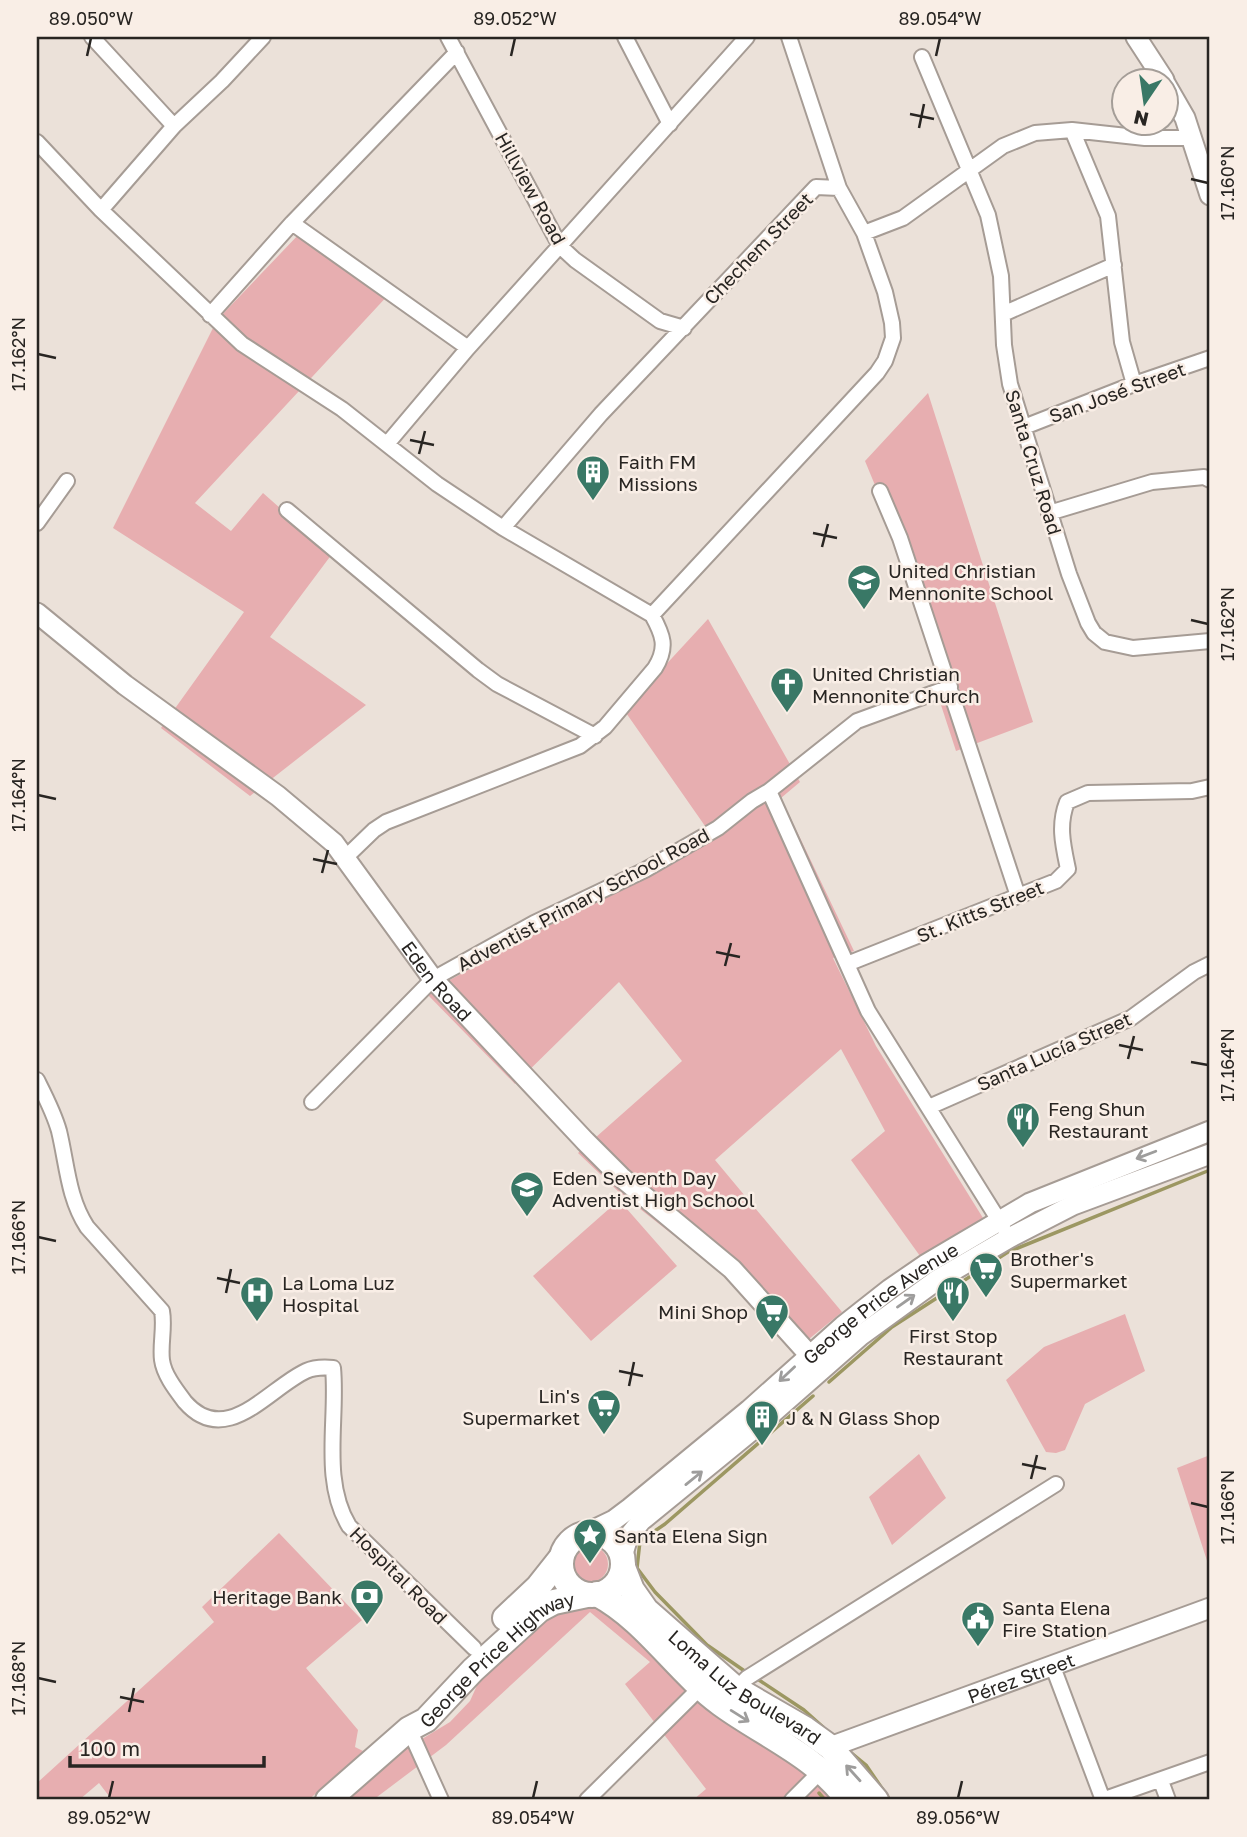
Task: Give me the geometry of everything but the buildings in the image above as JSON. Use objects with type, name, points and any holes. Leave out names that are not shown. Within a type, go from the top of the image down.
[{"type":"highway","points":[[587,1533],[596,1533],[613,1541],[623,1562],[621,1574],[612,1588],[592,1595],[570,1586],[561,1568],[561,1558],[570,1542],[587,1533]]},
{"type":"highway","name":"George Price Highway","points":[[409,1729],[417,1710],[474,1648],[538,1587],[561,1558]]},
{"type":"highway","name":"Loma Luz Boulevard","points":[[623,1562],[639,1602],[736,1689],[805,1729],[826,1758],[848,1800]]},
{"type":"highway","name":"Loma Luz Boulevard","points":[[592,1595],[635,1621],[701,1688],[722,1704],[794,1749],[826,1758],[876,1800]]},
{"type":"highway","name":"George Price Highway","points":[[328,1800],[409,1729],[426,1720],[473,1670],[539,1610],[554,1602],[592,1595]]},
{"type":"street","points":[[92,37],[174,126]]},
{"type":"street","points":[[101,210],[174,126],[263,37]]},
{"type":"street","name":"Hillview Road","points":[[449,37],[560,246],[575,260],[660,321],[684,328]]},
{"type":"street","points":[[625,37],[670,124]]},
{"type":"street","points":[[387,444],[468,348],[747,37]]},
{"type":"street","points":[[652,615],[877,373],[885,361],[892,338],[892,323],[885,292],[864,233],[839,188],[789,37]]},
{"type":"street","points":[[1136,37],[1154,66]]},
{"type":"street","points":[[210,315],[292,223],[457,52]]},
{"type":"street","name":"Santa Cruz Road","points":[[922,57],[993,233],[1002,276],[1007,365],[1049,513],[1069,574],[1094,633],[1105,642],[1133,648],[1210,641]]},
{"type":"street","points":[[1180,109],[1210,195]]},
{"type":"street","points":[[864,233],[903,218],[1018,138],[1035,133],[1072,130],[1145,138],[1191,138]]},
{"type":"street","points":[[1072,130],[1108,216],[1122,342],[1134,384]]},
{"type":"street","points":[[40,152],[242,344],[323,395],[437,484],[503,528],[652,615],[660,630],[662,656],[655,668],[595,736],[552,758],[386,822],[346,857]]},
{"type":"street","name":"Chechem Street","points":[[503,528],[601,414],[816,187],[839,188]]},
{"type":"street","points":[[292,223],[468,348]]},
{"type":"street","points":[[1003,314],[1114,265]]},
{"type":"street","name":"San José Street","points":[[1024,427],[1210,358]]},
{"type":"street","points":[[1049,513],[1152,482],[1204,477],[1210,480]]},
{"type":"street","points":[[37,523],[67,481]]},
{"type":"street","points":[[880,491],[900,538],[1018,896]]},
{"type":"street","points":[[287,510],[497,684],[595,736]]},
{"type":"street","name":"Eden Road","points":[[37,613],[125,685],[278,796],[322,832],[346,857],[433,979],[621,1177],[732,1269],[815,1362]]},
{"type":"street","name":"Adventist Primary School Road","points":[[312,1102],[433,979],[534,923],[645,870],[718,828],[857,720],[950,687]]},
{"type":"street","name":"St. Kitts Street","points":[[847,964],[1056,881],[1068,869],[1061,831],[1062,814],[1067,802],[1088,793],[1192,791],[1210,787]]},
{"type":"street","points":[[769,791],[868,1011],[1004,1229]]},
{"type":"street","name":"Santa Lucía Street","points":[[929,1107],[1131,1018],[1194,972],[1210,964]]},
{"type":"street","name":"Hospital Road","points":[[37,1080],[58,1128],[73,1201],[79,1215],[162,1311],[162,1360],[175,1389],[189,1405],[205,1417],[227,1419],[259,1403],[305,1371],[333,1368],[334,1483],[341,1514],[348,1526],[474,1648]]},
{"type":"street","name":"George Price Avenue","points":[[587,1533],[606,1525],[630,1508],[749,1410],[815,1362],[860,1336],[1004,1229],[1030,1203],[1210,1131]]},
{"type":"street","name":"George Price Avenue","points":[[1004,1229],[1210,1154]]},
{"type":"street","name":"George Price Avenue","points":[[623,1562],[628,1537],[641,1521],[743,1438],[815,1362]]},
{"type":"street","points":[[736,1689],[742,1682],[810,1638],[1056,1484]]},
{"type":"street","name":"Pérez Street","points":[[826,1758],[1053,1667],[1210,1608]]},
{"type":"street","points":[[1053,1667],[1102,1800],[1210,1762]]},
{"type":"street","points":[[587,1800],[701,1688]]},
{"type":"street","points":[[409,1729],[441,1800]]},
{"type":"street","points":[[792,1800],[826,1758]]},
{"type":"street","points":[[1161,1781],[1168,1800]]},
{"type":"shaded area","points":[[301,232],[391,292],[195,503],[231,531],[263,493],[332,554],[270,637],[366,705],[250,796],[161,728],[244,612],[113,528],[217,320]]},
{"type":"shaded area","points":[[928,393],[1033,722],[956,751],[940,702],[961,693],[865,461]]},
{"type":"shaded area","points":[[708,619],[800,782],[781,798],[854,951],[833,958],[876,1046],[983,1218],[920,1256],[851,1160],[885,1131],[841,1049],[715,1160],[842,1312],[798,1348],[733,1282],[621,1194],[578,1153],[682,1061],[619,982],[515,1084],[426,993],[712,836],[624,710]]},
{"type":"shaded area","points":[[619,1200],[677,1266],[591,1341],[533,1276]]},
{"type":"shaded area","points":[[1125,1314],[1145,1371],[1085,1404],[1065,1450],[1046,1452],[1006,1380],[1044,1347]]},
{"type":"shaded area","points":[[919,1454],[946,1498],[892,1545],[869,1497]]},
{"type":"shaded area","points":[[1210,1455],[1210,1570],[1177,1468]]},
{"type":"shaded area","points":[[279,1533],[362,1620],[306,1668],[358,1730],[355,1747],[363,1751],[308,1800],[112,1800],[99,1783],[79,1800],[37,1800],[37,1783],[214,1622],[202,1607]]},
{"type":"shaded area","points":[[590,1546],[603,1551],[608,1564],[603,1577],[590,1582],[577,1577],[572,1564],[577,1551]]},
{"type":"shaded area","points":[[584,1605],[603,1609],[801,1768],[834,1800],[693,1800],[706,1789],[625,1684],[650,1662],[590,1612],[446,1745],[373,1800],[339,1800],[379,1765],[450,1722],[470,1701],[479,1681],[544,1616]]},
{"type":"waterway","points":[[829,1382],[892,1327],[1008,1252],[1210,1170]]},
{"type":"waterway","points":[[746,1672],[707,1645],[655,1592],[637,1568],[640,1541],[665,1524],[813,1396]]},
{"type":"waterway","points":[[756,1678],[804,1710],[823,1727]]},
{"type":"waterway","points":[[849,1751],[866,1765],[890,1800]]},
{"type":"waterway","points":[[819,1793],[825,1800]]},
{"type":"place","name":"Faith FM Missions","points":[[593,502]]},
{"type":"place","name":"United Christian Mennonite School","points":[[864,611]]},
{"type":"place","name":"United Christian Mennonite Church","points":[[787,714]]},
{"type":"place","name":"Feng Shun Restaurant","points":[[1023,1149]]},
{"type":"place","name":"Eden Seventh Day Adventist High School","points":[[527,1218]]},
{"type":"place","name":"Brother's Supermarket","points":[[986,1299]]},
{"type":"place","name":"La Loma Luz Hospital","points":[[257,1323]]},
{"type":"place","name":"First Stop Restaurant","points":[[953,1323]]},
{"type":"place","name":"Mini Shop","points":[[772,1341]]},
{"type":"place","name":"Lin's Supermarket","points":[[604,1436]]},
{"type":"place","name":"J & N Glass Shop","points":[[762,1447]]},
{"type":"place","name":"Santa Elena Sign","points":[[590,1565]]},
{"type":"place","name":"Heritage Bank","points":[[367,1626]]},
{"type":"place","name":"Santa Elena Fire Station","points":[[978,1648]]}]
